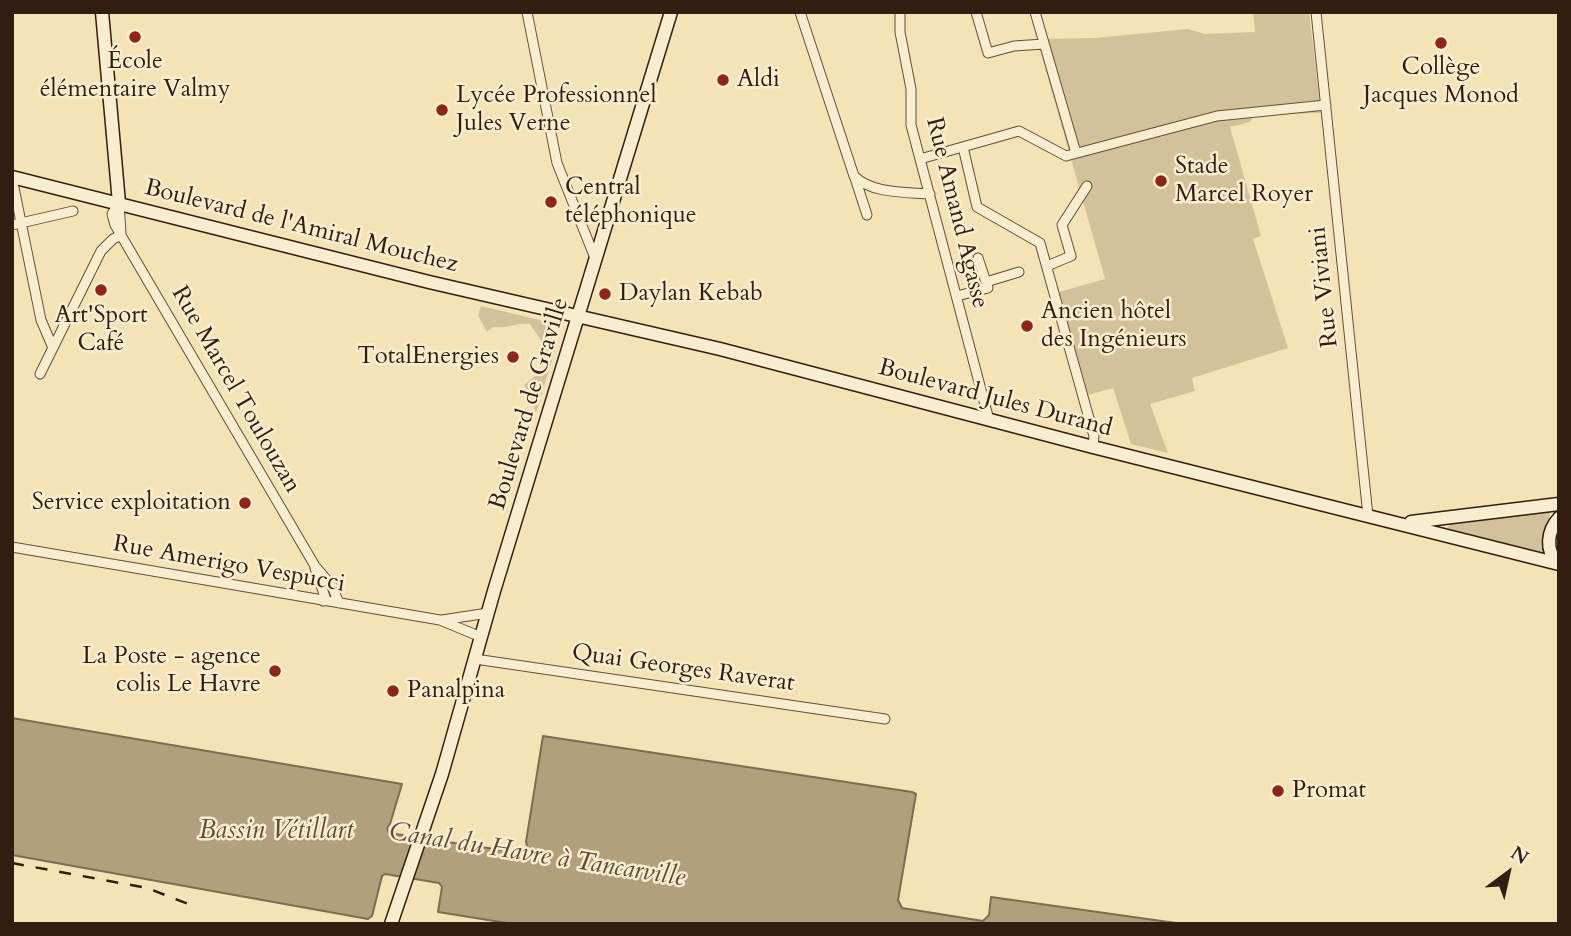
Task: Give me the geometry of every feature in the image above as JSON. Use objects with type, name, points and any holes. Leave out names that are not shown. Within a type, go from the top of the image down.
[{"type":"main road","points":[[102,12],[119,203]]},
{"type":"main road","name":"Boulevard de Graville","points":[[391,924],[430,808],[671,12]]},
{"type":"main road","name":"Boulevard de l'Amiral Mouchez","points":[[12,178],[579,317]]},
{"type":"main road","name":"Boulevard Jules Durand","points":[[579,317],[720,349],[1093,447],[1558,563]]},
{"type":"main road","name":"Boulevard Jules Durand","points":[[1400,523],[1559,504]]},
{"type":"main road","name":"Boulevard Jules Durand","points":[[1558,563],[1549,549],[1550,533],[1559,518]]},
{"type":"street","points":[[527,12],[557,163],[596,260]]},
{"type":"street","points":[[800,12],[867,215]]},
{"type":"street","name":"Rue Amand Agasse","points":[[900,12],[900,32],[911,89],[911,125],[989,420]]},
{"type":"street","points":[[976,12],[988,52],[1014,46],[1044,44]]},
{"type":"street","points":[[1035,12],[1076,153]]},
{"type":"street","name":"Rue Viviani","points":[[1316,12],[1368,516]]},
{"type":"street","points":[[920,159],[1020,131],[1066,156],[1217,116],[1326,105]]},
{"type":"street","points":[[963,147],[977,207],[1040,243],[1094,436],[1093,447]]},
{"type":"street","points":[[854,176],[867,186],[930,194]]},
{"type":"street","points":[[12,178],[17,224],[41,320],[53,348]]},
{"type":"street","points":[[1047,266],[1071,256],[1062,225],[1087,186]]},
{"type":"street","name":"Rue Marcel Toulouzan","points":[[119,203],[121,235],[314,566],[332,586],[339,603]]},
{"type":"street","points":[[17,224],[73,211]]},
{"type":"street","points":[[40,374],[101,251],[121,235]]},
{"type":"street","points":[[957,296],[988,288],[978,258]]},
{"type":"street","points":[[986,282],[1019,272]]},
{"type":"street","name":"Rue Amerigo Vespucci","points":[[12,547],[440,620],[481,637]]},
{"type":"street","name":"Rue Marcel Toulouzan","points":[[314,566],[323,601]]},
{"type":"street","name":"Rue Amerigo Vespucci","points":[[440,620],[488,613]]},
{"type":"street","name":"Quai Georges Raverat","points":[[475,659],[885,719]]},
{"type":"shaded area","name":"Stade Marcel Royer","points":[[1253,12],[1309,12],[1321,113],[1255,114],[1250,122],[1230,127],[1261,236],[1253,239],[1288,348],[1192,378],[1195,391],[1150,404],[1168,453],[1131,444],[1113,388],[1088,395],[1059,292],[1105,279],[1037,39],[1095,38],[1188,29],[1205,34],[1255,32]]},
{"type":"shaded area","points":[[481,306],[544,321],[557,344],[536,413],[524,385],[543,369],[548,356],[544,345],[530,324],[493,327],[487,332],[478,315]]},
{"type":"shaded area","points":[[1550,511],[1544,541],[1553,561],[1485,543],[1447,528],[1450,525]]},
{"type":"water","points":[[12,718],[402,784],[387,828],[389,833],[521,853],[528,849],[526,842],[543,736],[912,792],[916,794],[898,900],[902,908],[983,921],[989,915],[991,897],[1183,924],[513,924],[438,912],[442,887],[439,883],[385,874],[382,876],[372,916],[368,919],[12,855]]},
{"type":"railway","points":[[12,863],[147,888],[191,905]]},
{"type":"place","name":"École élémentaire Valmy","points":[[135,37]]},
{"type":"place","name":"Collège Jacques Monod","points":[[1441,43]]},
{"type":"place","name":"Aldi","points":[[723,80]]},
{"type":"place","name":"Lycée Professionnel Jules Verne","points":[[442,110]]},
{"type":"place","name":"Stade Marcel Royer","points":[[1161,181]]},
{"type":"place","name":"Central téléphonique","points":[[551,202]]},
{"type":"place","name":"Art'Sport Café","points":[[101,290]]},
{"type":"place","name":"Daylan Kebab","points":[[605,294]]},
{"type":"place","name":"Ancien hôtel des Ingénieurs","points":[[1027,326]]},
{"type":"place","name":"TotalEnergies","points":[[513,357]]},
{"type":"place","name":"Service exploitation","points":[[245,503]]},
{"type":"place","name":"La Poste - agence colis Le Havre","points":[[275,671]]},
{"type":"place","name":"Panalpina","points":[[393,691]]},
{"type":"place","name":"Promat","points":[[1278,791]]},
{"type":"water label","name":"Bassin Vétillart","points":[[276,832]]},
{"type":"water label","name":"Canal du Havre à Tancarville","points":[[537,856]]}]
